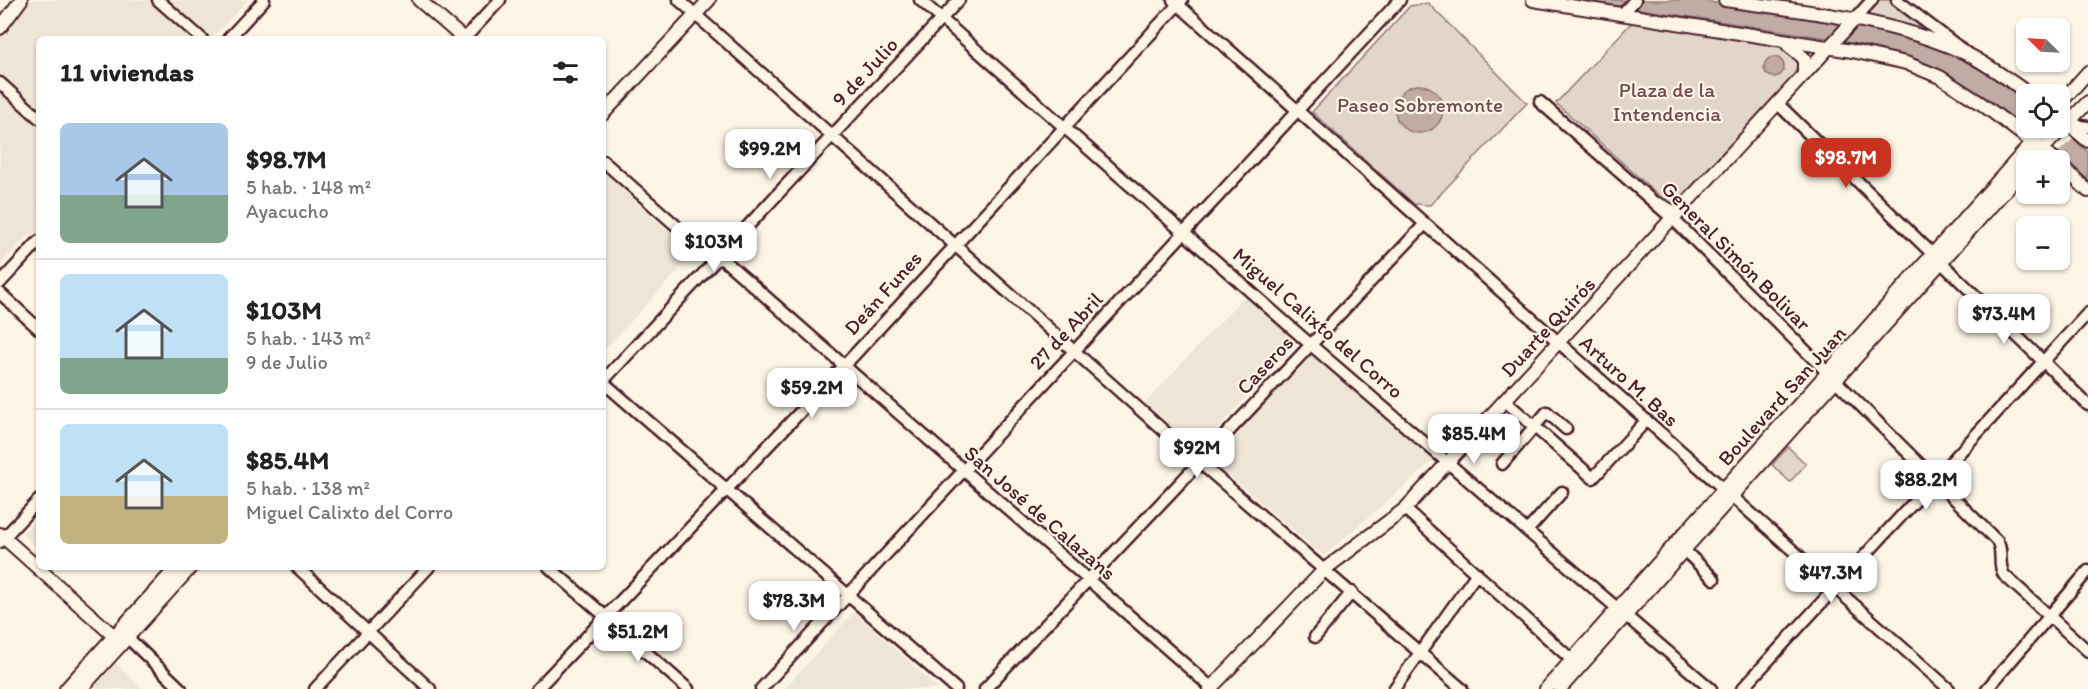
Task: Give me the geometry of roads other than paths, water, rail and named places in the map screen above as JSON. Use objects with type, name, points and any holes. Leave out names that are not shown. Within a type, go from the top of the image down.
[{"type":"main road","points":[[0,28],[21,0]]},
{"type":"main road","points":[[419,0],[461,36]]},
{"type":"main road","points":[[606,111],[709,0]]},
{"type":"main road","points":[[1533,0],[1881,56],[1921,68],[1964,93],[2044,150]]},
{"type":"main road","points":[[1725,0],[1855,19],[1926,37],[1970,55],[2016,85]]},
{"type":"main road","name":"Duarte Quirós","points":[[1211,689],[1325,569],[1405,509],[1559,345],[1855,19]]},
{"type":"main road","points":[[1779,40],[1800,52],[1806,64],[1804,75]]},
{"type":"main road","points":[[2070,92],[2088,72]]},
{"type":"main road","name":"Boulevard San Juan","points":[[2070,116],[2088,102]]},
{"type":"main road","points":[[2070,125],[2088,141]]},
{"type":"main road","name":"Boulevard San Juan","points":[[2036,150],[2041,138]]},
{"type":"main road","name":"Boulevard San Juan","points":[[1560,689],[1621,613],[2045,138]]},
{"type":"main road","points":[[2070,174],[2088,191]]},
{"type":"main road","name":"Boulevard San Juan","points":[[1939,257],[2016,177]]},
{"type":"main road","points":[[1658,204],[1676,216]]},
{"type":"main road","name":"Boulevard San Juan","points":[[1546,689],[1572,660],[1685,550],[1728,494]]},
{"type":"main road","points":[[1,538],[36,568]]},
{"type":"main road","points":[[38,570],[114,636],[127,637]]},
{"type":"main road","points":[[66,689],[174,570]]},
{"type":"main road","points":[[81,689],[188,570]]},
{"type":"street","points":[[158,0],[199,36]]},
{"type":"street","points":[[231,36],[264,0]]},
{"type":"street","points":[[467,36],[500,0]]},
{"type":"street","points":[[679,0],[1076,350],[1199,462],[1462,689]]},
{"type":"street","name":"Miguel Calixto del Corro","points":[[920,0],[1311,345],[1711,689]]},
{"type":"street","name":"9 de Julio","points":[[606,379],[715,259],[959,0]]},
{"type":"street","name":"27 de Abril","points":[[761,689],[1400,0]]},
{"type":"street","points":[[1622,14],[1635,0]]},
{"type":"street","name":"Duarte Quirós","points":[[1855,19],[1872,0]]},
{"type":"street","points":[[1897,0],[1970,55]]},
{"type":"street","name":"Arturo M. Bas","points":[[1178,2],[1559,345],[1949,689]]},
{"type":"street","name":"Deán Funes","points":[[537,689],[724,489],[843,367],[1178,2]]},
{"type":"street","points":[[0,83],[36,115]]},
{"type":"street","name":"General Simón Bolivar","points":[[1540,102],[1658,204]]},
{"type":"street","points":[[1778,104],[1939,257],[2042,363],[2088,405]]},
{"type":"street","points":[[2070,122],[2088,128]]},
{"type":"street","name":"San José de Calazans","points":[[606,164],[715,259],[725,261],[1211,689]]},
{"type":"street","name":"General Simón Bolivar","points":[[1676,216],[1831,378],[1997,541],[2001,546],[2000,564],[2004,575],[2088,651]]},
{"type":"street","name":"Caseros","points":[[985,689],[1425,224]]},
{"type":"street","points":[[0,283],[36,244]]},
{"type":"street","points":[[0,293],[36,326]]},
{"type":"street","points":[[1742,689],[2088,312]]},
{"type":"street","points":[[606,385],[956,689]]},
{"type":"street","points":[[1505,401],[1593,478],[1646,422]]},
{"type":"street","points":[[1502,464],[1547,412],[1566,429]]},
{"type":"street","points":[[1527,531],[1562,492]]},
{"type":"street","points":[[1,538],[36,503]]},
{"type":"street","points":[[1405,509],[1572,660]]},
{"type":"street","points":[[1685,550],[1714,579]]},
{"type":"street","points":[[300,570],[430,689]]},
{"type":"street","points":[[315,689],[426,570]]},
{"type":"street","points":[[552,570],[688,689]]},
{"type":"street","points":[[1987,689],[2088,571]]},
{"type":"street","points":[[1394,689],[1477,573]]},
{"type":"street","points":[[1316,637],[1352,592]]},
{"type":"street","points":[[127,637],[181,689]]},
{"type":"park label","name":"Plaza de la Intendencia","points":[[1667,102]]},
{"type":"park label","name":"Paseo Sobremonte","points":[[1420,105]]}]
